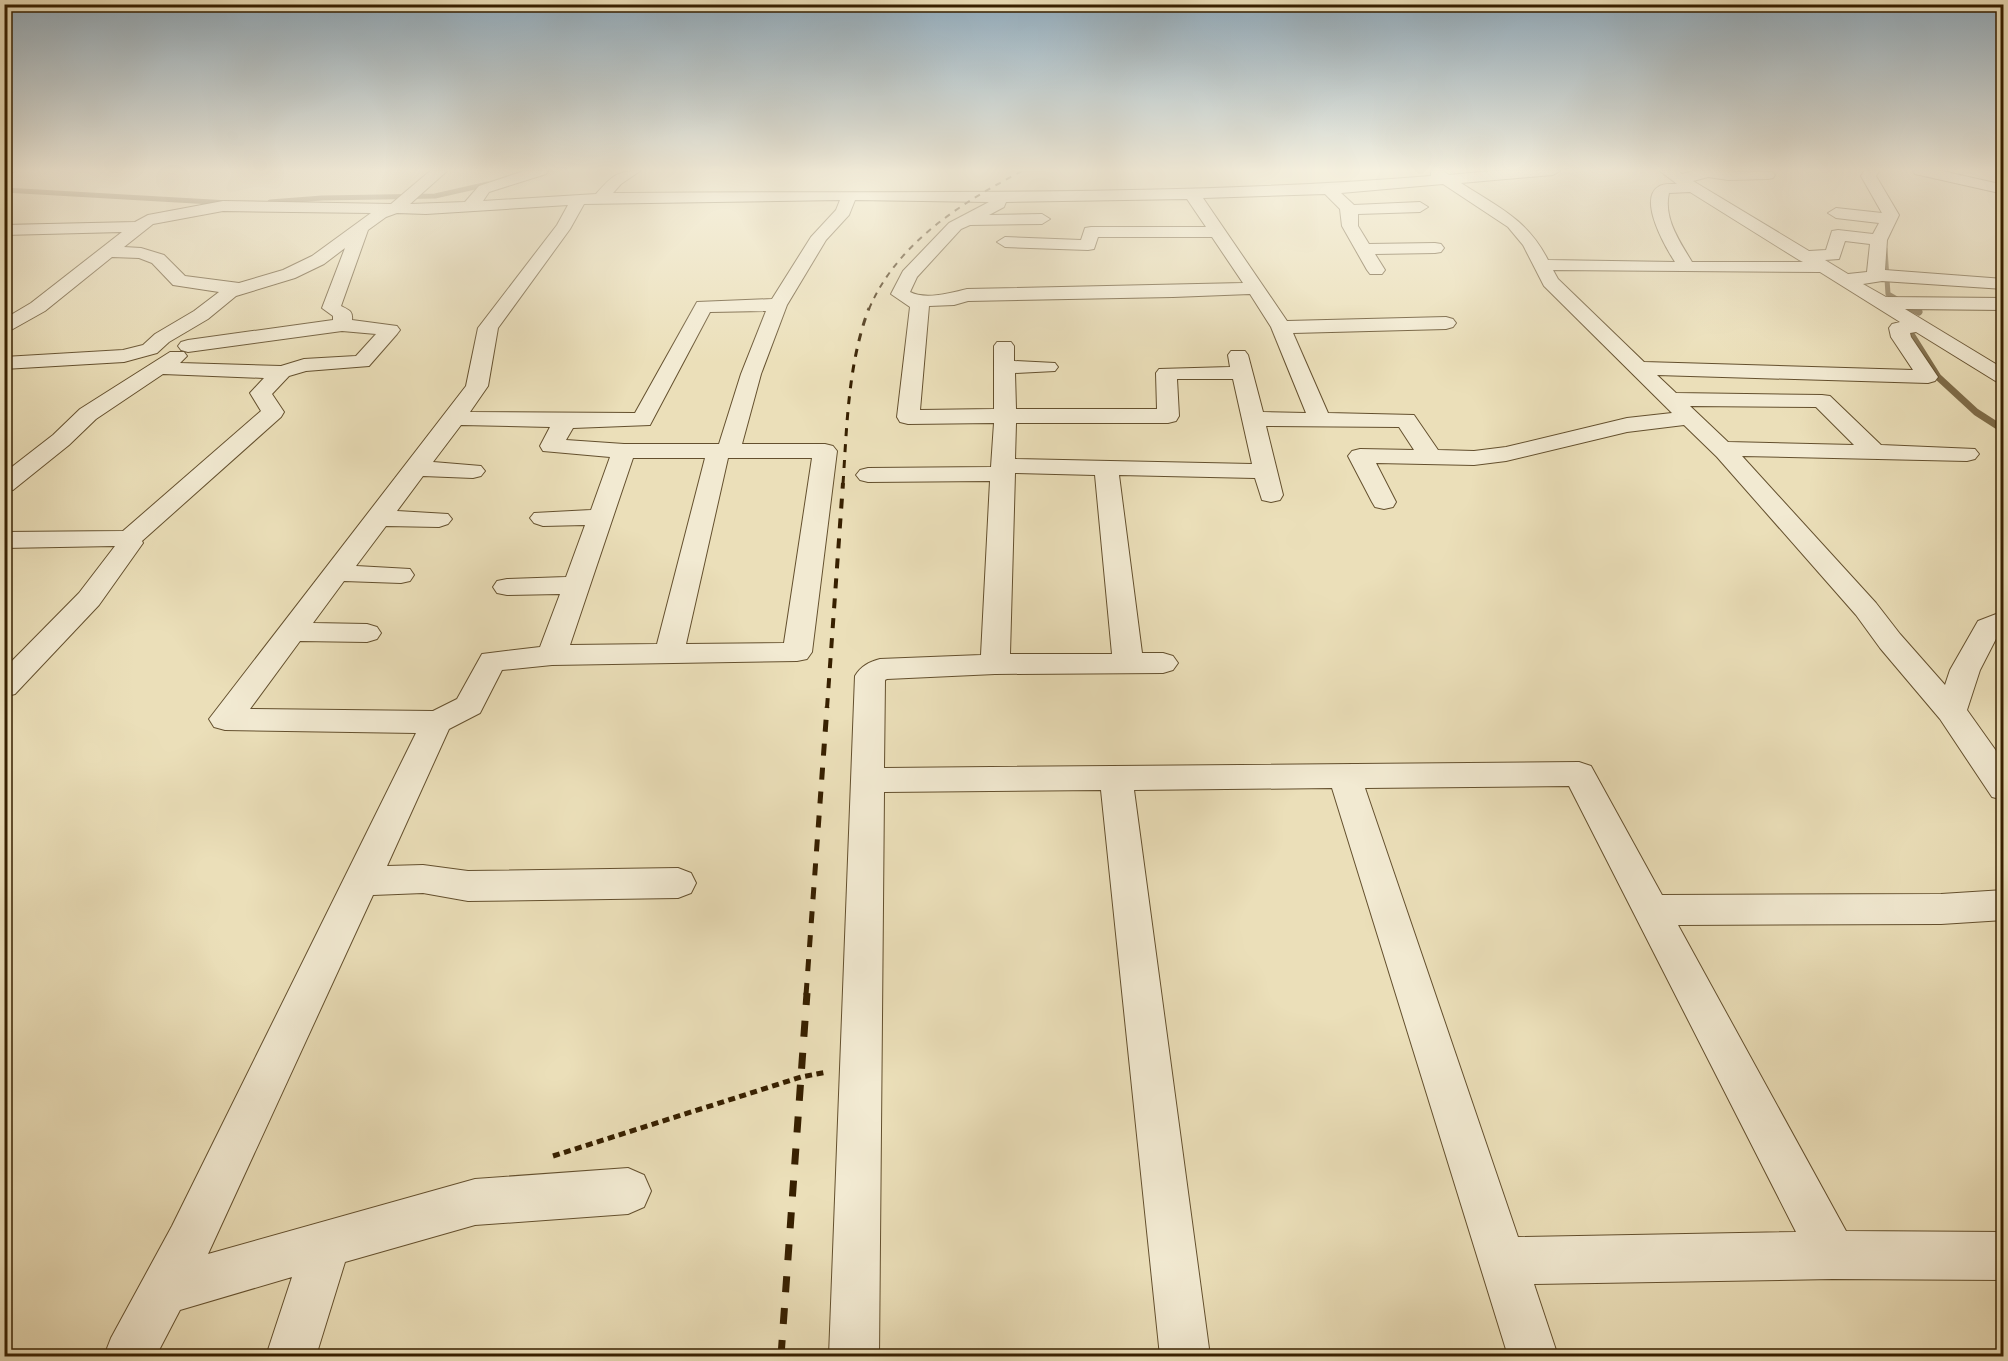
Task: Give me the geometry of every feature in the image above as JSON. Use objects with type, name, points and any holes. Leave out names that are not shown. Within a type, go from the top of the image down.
[{"type":"street","points":[[4,328],[38,307],[127,235]]},
{"type":"street","points":[[150,349],[162,338],[201,315],[230,291],[289,274],[318,260],[352,235]]},
{"type":"street","points":[[342,325],[343,314],[331,308],[359,235]]},
{"type":"street","points":[[558,235],[488,328],[477,386],[417,469],[225,719],[437,722],[469,706],[492,661],[552,655],[797,652],[825,451],[624,451],[550,446],[565,421]]},
{"type":"street","points":[[669,654],[723,451],[778,305],[821,235]]},
{"type":"street","points":[[947,235],[909,275],[900,294],[920,305],[908,417],[1168,416],[1166,373],[1240,363],[1271,495]]},
{"type":"street","points":[[1005,242],[1088,245],[1090,235]]},
{"type":"street","points":[[1219,235],[1281,327],[1319,419]]},
{"type":"street","points":[[1355,235],[1376,270]]},
{"type":"street","points":[[1523,235],[1543,265],[1550,282],[1721,449],[1866,609],[1890,641],[1951,711],[2004,788]]},
{"type":"street","points":[[1668,235],[1674,248],[1688,267]]},
{"type":"street","points":[[1770,235],[2004,378]]},
{"type":"street","points":[[1805,256],[1833,255],[1838,235],[1879,240]]},
{"type":"street","points":[[1875,275],[1882,235]]},
{"type":"street","points":[[1363,249],[1435,248]]},
{"type":"street","points":[[107,252],[141,254],[158,259],[179,281],[240,289]]},
{"type":"street","points":[[1543,265],[1823,267]]},
{"type":"street","points":[[1845,280],[1875,275],[2004,284]]},
{"type":"street","points":[[912,301],[954,299],[967,295],[1173,292],[1255,288]]},
{"type":"street","points":[[1883,303],[2004,304]]},
{"type":"street","points":[[455,418],[565,421],[642,420],[704,306],[778,305]]},
{"type":"street","points":[[1281,327],[1446,323]]},
{"type":"street","points":[[8,365],[123,356],[150,349],[342,325],[390,330],[362,362],[304,364],[282,372],[198,371],[163,368]]},
{"type":"street","points":[[1640,368],[1928,377],[1901,337],[1899,328],[1920,326]]},
{"type":"street","points":[[4,485],[61,440],[88,414],[163,368],[188,346]]},
{"type":"street","points":[[995,664],[1005,416],[1004,356],[1048,367]]},
{"type":"street","points":[[127,541],[273,412],[261,393],[282,372]]},
{"type":"street","points":[[1669,399],[1822,401],[1875,452]]},
{"type":"street","points":[[1384,502],[1360,456],[1474,458],[1506,454],[1628,425],[1687,418]]},
{"type":"street","points":[[1253,419],[1406,420],[1431,458]]},
{"type":"street","points":[[1721,449],[1967,454]]},
{"type":"street","points":[[552,655],[624,451]]},
{"type":"street","points":[[868,475],[1107,468],[1265,471]]},
{"type":"street","points":[[1107,468],[1128,663]]},
{"type":"street","points":[[417,469],[473,471]]},
{"type":"street","points":[[543,518],[601,517]]},
{"type":"street","points":[[379,518],[439,519]]},
{"type":"street","points":[[4,540],[122,538],[130,543],[89,599],[4,687]]},
{"type":"street","points":[[337,573],[401,575]]},
{"type":"street","points":[[507,586],[577,585]]},
{"type":"street","points":[[1951,711],[1965,670],[1988,627],[2004,620]]},
{"type":"street","points":[[291,632],[367,633]]},
{"type":"street","points":[[854,1356],[870,676],[880,669],[995,664],[1163,663]]},
{"type":"street","points":[[129,1356],[189,1244],[437,722]]},
{"type":"street","points":[[866,780],[1579,774],[1833,1255]]},
{"type":"street","points":[[1345,776],[1533,1356]]},
{"type":"street","points":[[1116,778],[1185,1356]]},
{"type":"street","points":[[362,881],[423,879],[468,886],[678,883]]},
{"type":"street","points":[[1651,910],[1941,909],[2004,905]]},
{"type":"street","points":[[165,1290],[475,1202],[628,1191]]},
{"type":"street","points":[[291,1356],[327,1244]]},
{"type":"street","points":[[1501,1261],[1833,1255],[2004,1256]]},
{"type":"path","points":[[545,1159],[801,1077],[860,1067]]},
{"type":"waterway","points":[[1885,249],[1888,294],[1914,309]]},
{"type":"waterway","points":[[1911,308],[1919,312]]},
{"type":"waterway","points":[[1911,334],[1938,377],[1976,412],[2004,430]]},
{"type":"railway","points":[[869,309],[881,285],[896,264],[925,235]]},
{"type":"railway","points":[[843,484],[847,417],[853,372],[869,308]]},
{"type":"railway","points":[[827,708],[843,483]]},
{"type":"railway","points":[[806,995],[827,707]]},
{"type":"railway","points":[[781,1356],[807,993]]}]
